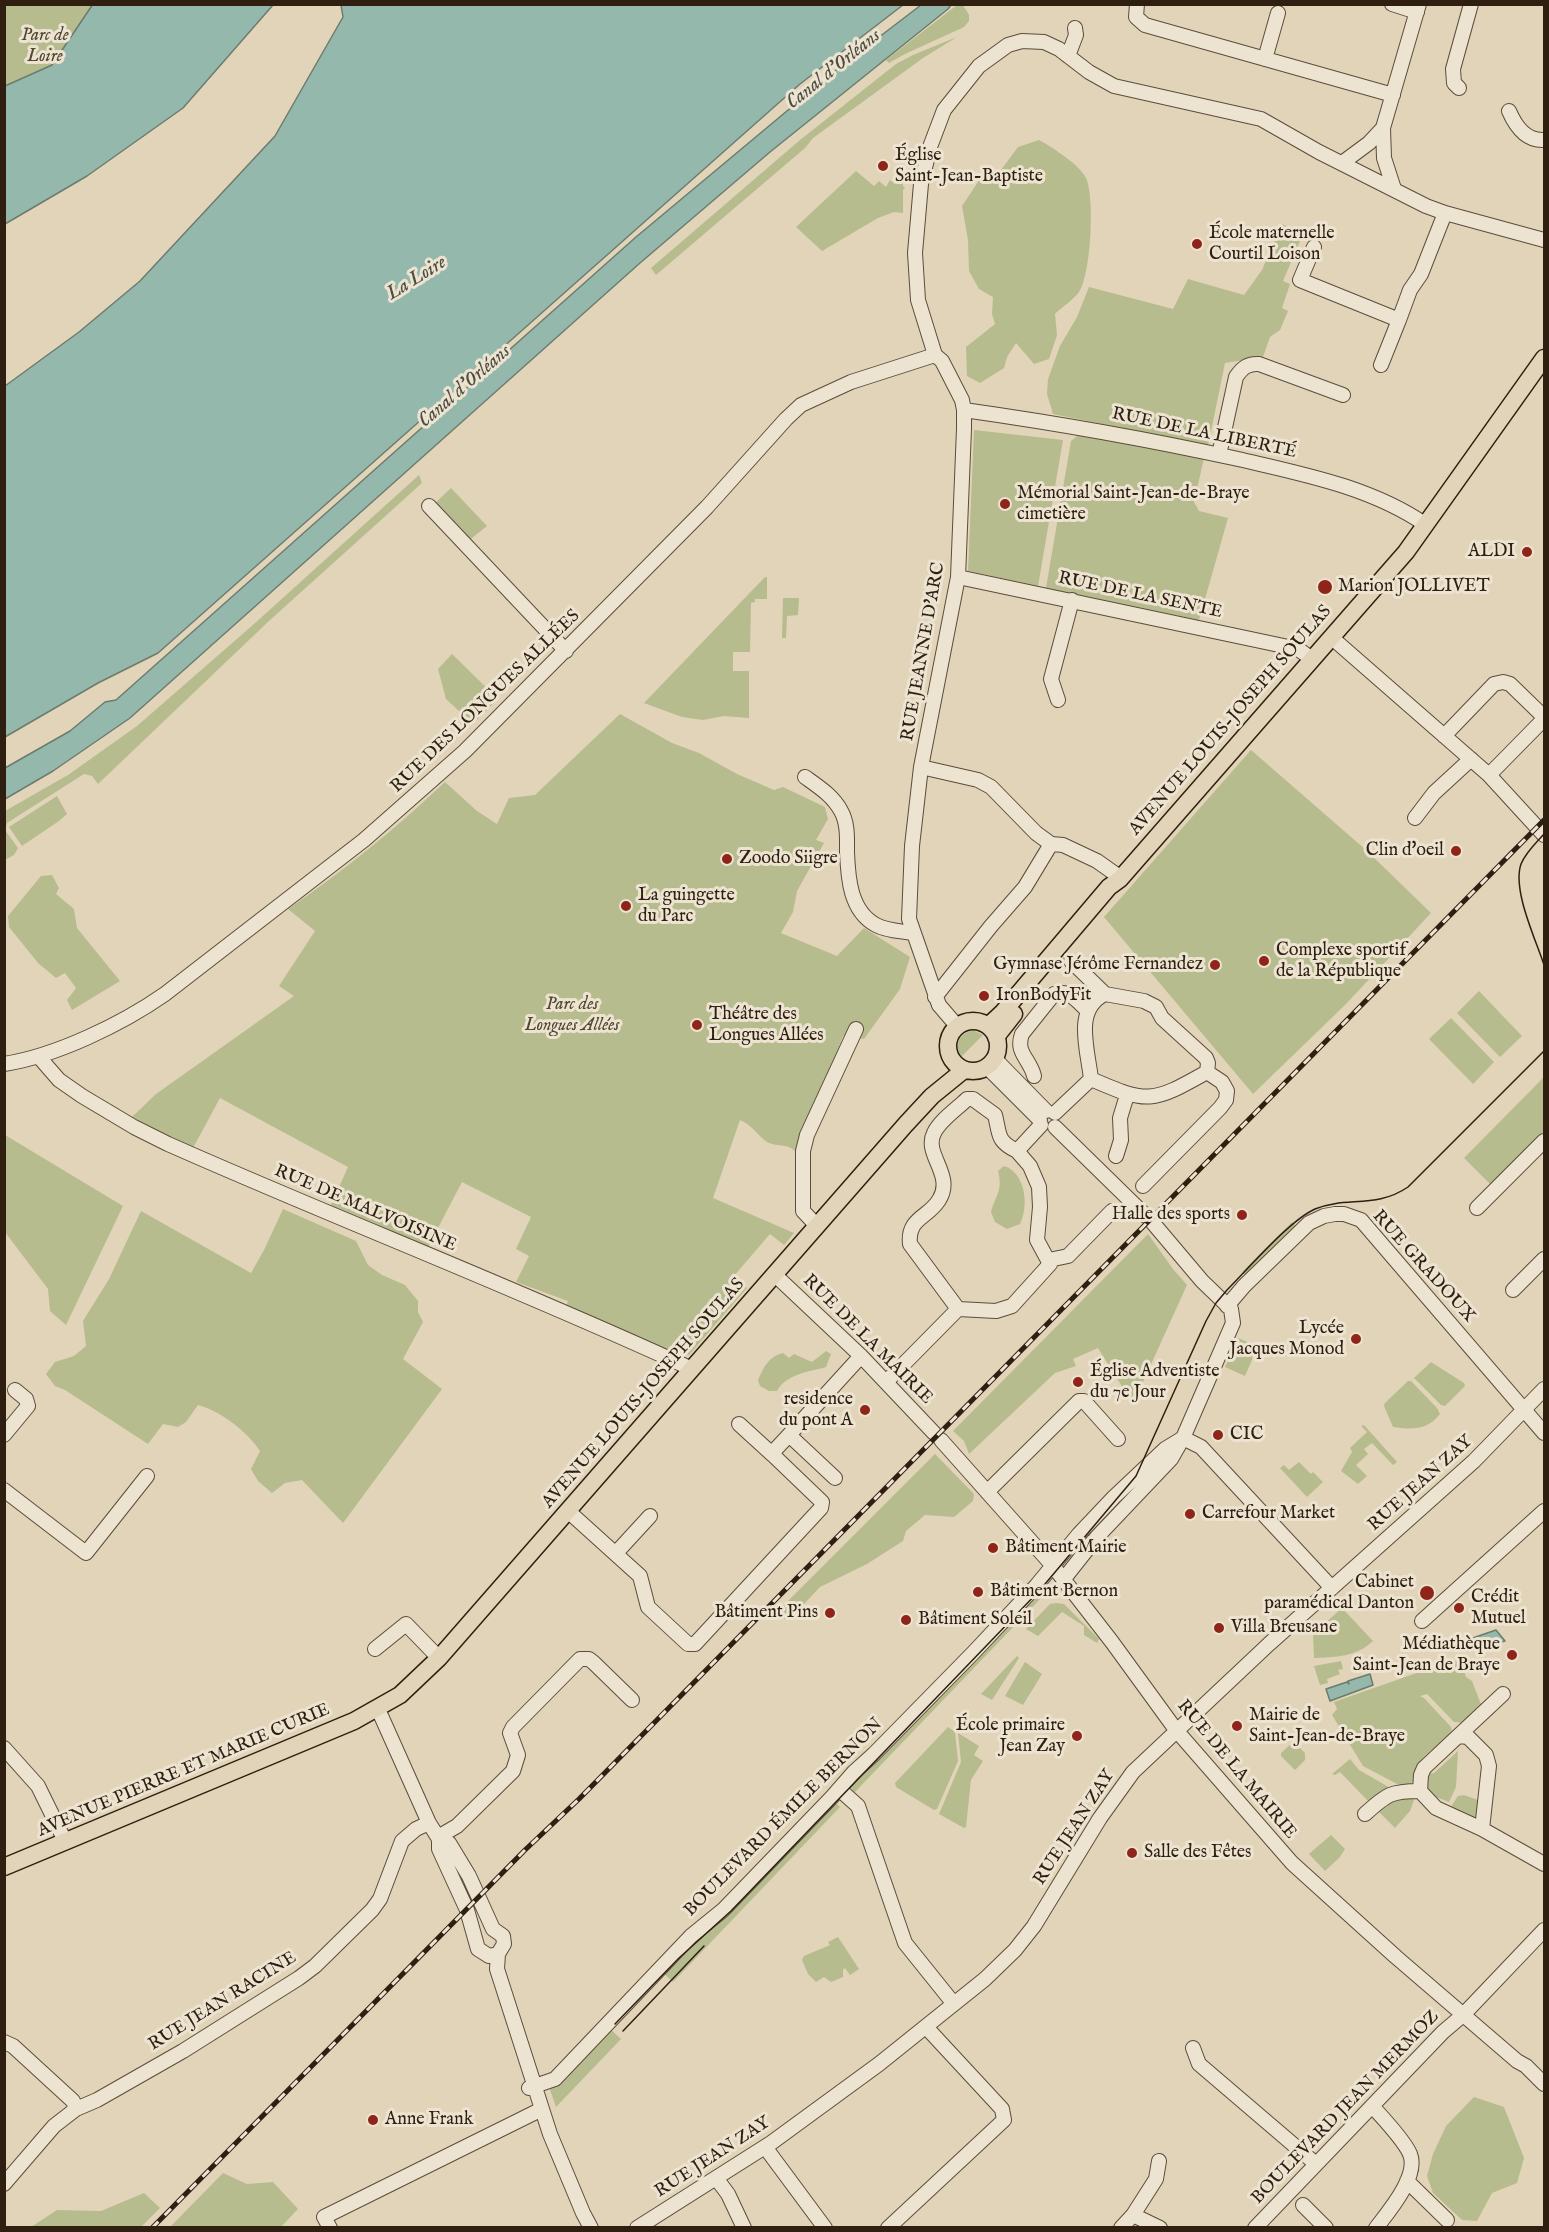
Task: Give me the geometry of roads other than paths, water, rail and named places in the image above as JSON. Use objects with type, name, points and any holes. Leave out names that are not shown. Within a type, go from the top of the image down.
[{"type":"main road","name":"AVENUE LOUIS-JOSEPH SOULAS","points":[[992,1031],[1406,552],[1543,364]]},
{"type":"main road","points":[[967,1021],[974,1021],[992,1031],[998,1047],[991,1063],[974,1071],[959,1066],[948,1050],[947,1044],[951,1033],[957,1026],[967,1021]]},
{"type":"main road","name":"AVENUE LOUIS-JOSEPH SOULAS","points":[[378,1709],[407,1689],[439,1658],[816,1225],[959,1066]]},
{"type":"main road","name":"AVENUE PIERRE ET MARIE CURIE","points":[[4,1867],[378,1709]]},
{"type":"street","points":[[1137,4],[1136,17],[1145,25],[1393,95]]},
{"type":"street","points":[[1392,4],[1418,8],[1383,128],[1384,158],[1394,189]]},
{"type":"street","points":[[1459,88],[1454,83],[1453,69],[1471,4]]},
{"type":"street","points":[[1264,59],[1278,13]]},
{"type":"street","points":[[1068,56],[1076,34],[1075,28]]},
{"type":"street","name":"RUE JEANNE D'ARC","points":[[911,929],[912,846],[921,767],[958,577],[964,410],[962,400],[942,361],[935,355],[925,327],[917,288],[915,254],[921,184],[930,147],[941,116],[958,90],[988,58],[1008,45],[1035,40],[1044,42],[1114,86],[1261,119],[1342,163],[1445,213],[1545,240]]},
{"type":"street","points":[[1509,111],[1516,127],[1534,141],[1545,140]]},
{"type":"street","points":[[1342,163],[1369,143],[1383,128]]},
{"type":"street","points":[[1381,365],[1410,290],[1421,274],[1445,213]]},
{"type":"street","points":[[1314,247],[1300,280],[1399,321]]},
{"type":"street","name":"RUE DES LONGUES ALLÉES","points":[[4,1064],[39,1057],[140,1011],[364,840],[465,751],[566,651],[715,499],[801,405],[851,382],[935,355]]},
{"type":"street","points":[[1220,455],[1236,377],[1249,365],[1259,364],[1343,396]]},
{"type":"street","name":"RUE DE LA LIBERTÉ","points":[[964,410],[1070,425],[1220,455],[1332,481],[1383,502],[1426,525]]},
{"type":"street","points":[[429,506],[566,651]]},
{"type":"street","name":"RUE DE LA SENTE","points":[[958,577],[1298,649],[1312,659]]},
{"type":"street","points":[[1058,700],[1051,679],[1072,600]]},
{"type":"street","points":[[1331,637],[1489,775],[1545,835]]},
{"type":"street","points":[[1444,736],[1494,684],[1503,682],[1510,684],[1545,718],[1489,775]]},
{"type":"street","points":[[1415,818],[1434,793],[1471,759]]},
{"type":"street","points":[[921,767],[978,780],[991,787],[1036,833],[1051,844],[1063,845],[1097,861],[1121,879]]},
{"type":"street","points":[[805,777],[832,797],[842,813],[847,832],[848,875],[853,899],[877,926],[911,929],[935,997],[943,1011],[957,1026]]},
{"type":"street","points":[[935,997],[1025,887],[1051,844]]},
{"type":"street","points":[[1071,961],[1105,994],[1144,1001],[1156,1006],[1162,1018],[1206,1058],[1207,1072]]},
{"type":"street","points":[[1034,1076],[1032,1066],[1019,1048],[1019,1042],[1022,1034],[1054,994],[1060,992],[1070,994],[1087,1010]]},
{"type":"street","points":[[1091,1079],[1084,1019],[1092,1002],[1105,994]]},
{"type":"street","points":[[816,1225],[803,1211],[804,1147],[811,1126],[856,1029]]},
{"type":"street","name":"RUE DE MALVOISINE","points":[[39,1057],[59,1080],[134,1127],[168,1144],[474,1275],[560,1309],[692,1368]]},
{"type":"street","points":[[991,1063],[1149,1220],[1230,1310],[1233,1323],[1183,1438],[1171,1459],[1097,1537],[1063,1580]]},
{"type":"street","points":[[1091,1079],[1127,1095],[1156,1096],[1174,1091],[1207,1072]]},
{"type":"street","points":[[1143,1186],[1226,1100],[1227,1091],[1222,1082],[1207,1072]]},
{"type":"street","points":[[1017,1151],[1047,1119],[1091,1079]]},
{"type":"street","points":[[1116,1156],[1121,1140],[1120,1118],[1127,1095]]},
{"type":"street","points":[[886,1382],[958,1309],[996,1311],[1012,1306],[1047,1268],[1049,1260],[1036,1240],[1040,1207],[1039,1186],[1030,1166],[1017,1151],[1002,1141],[995,1115],[973,1099],[967,1099],[935,1131],[932,1147],[944,1180],[944,1189],[939,1201],[912,1227],[909,1235],[910,1244],[958,1309]]},
{"type":"street","points":[[1477,1208],[1545,1141]]},
{"type":"street","points":[[1049,1260],[1068,1256],[1112,1211]]},
{"type":"street","name":"RUE GRADOUX","points":[[1230,1310],[1236,1294],[1309,1223],[1335,1214],[1344,1214],[1361,1220],[1545,1433]]},
{"type":"street","points":[[1513,1290],[1545,1259]]},
{"type":"street","name":"RUE DE LA MAIRIE","points":[[774,1274],[886,1382],[1053,1566],[1176,1730],[1292,1863],[1463,2015],[1545,2084]]},
{"type":"street","points":[[773,1455],[774,1451],[861,1356]]},
{"type":"street","name":"RUE JEAN ZAY","points":[[637,2228],[765,2147],[856,2082],[985,1979],[1015,1950],[1034,1926],[1119,1790],[1133,1773],[1176,1730],[1474,1461],[1545,1389]]},
{"type":"street","points":[[4,1435],[28,1406],[26,1399],[15,1390]]},
{"type":"street","points":[[987,1492],[1079,1401],[1084,1401],[1118,1439]]},
{"type":"street","points":[[568,1511],[640,1576],[648,1607],[688,1644],[695,1644],[821,1508],[822,1502],[739,1424]]},
{"type":"street","points":[[789,1435],[835,1478]]},
{"type":"street","points":[[1183,1438],[1201,1447],[1332,1588]]},
{"type":"street","name":"BOULEVARD ÉMILE BERNON","points":[[532,2087],[555,2079],[691,1936],[723,1910],[853,1773],[974,1652],[1114,1497],[1165,1449],[1183,1438]]},
{"type":"street","points":[[4,1490],[86,1553],[147,1476]]},
{"type":"street","points":[[1422,1621],[1545,1511]]},
{"type":"street","points":[[615,1553],[650,1516]]},
{"type":"street","points":[[375,1649],[406,1624],[439,1658]]},
{"type":"street","points":[[439,1838],[456,1826],[513,1771],[517,1765],[518,1755],[510,1733],[513,1727],[580,1659],[589,1659],[632,1700]]},
{"type":"street","points":[[1503,1694],[1424,1768],[1420,1791],[1433,1806],[1482,1829],[1545,1864]]},
{"type":"street","points":[[378,1709],[429,1823],[439,1838],[449,1843],[469,1876],[493,1929]]},
{"type":"street","points":[[1460,1736],[1468,1737],[1486,1755],[1489,1766],[1482,1829]]},
{"type":"street","points":[[4,1748],[38,1786],[65,1841]]},
{"type":"street","points":[[840,1788],[858,1806],[905,1943],[954,2004]]},
{"type":"street","points":[[1365,1814],[1382,1797],[1397,1791],[1420,1791]]},
{"type":"street","name":"RUE JEAN RACINE","points":[[4,2184],[54,2126],[76,2109],[97,2100],[183,2051],[315,1966],[372,1910],[380,1899],[402,1841],[416,1829],[429,1823]]},
{"type":"street","points":[[439,1838],[439,1849],[467,1910],[478,1949],[493,1955]]},
{"type":"street","points":[[477,1940],[485,1930],[493,1929],[500,1932],[504,1940],[503,1948],[493,1955]]},
{"type":"street","name":"BOULEVARD JEAN MERMOZ","points":[[1255,2228],[1443,2032],[1463,2015],[1545,1930]]},
{"type":"street","points":[[493,1955],[539,2110],[580,2228]]},
{"type":"street","points":[[888,2228],[1004,2120],[1002,2109],[926,2027]]},
{"type":"street","points":[[4,2042],[13,2046],[73,2101],[76,2109]]},
{"type":"street","points":[[1192,2048],[1199,2064],[1316,2164]]},
{"type":"street","points":[[1372,2106],[1410,2154],[1411,2168],[1407,2181],[1395,2202],[1376,2228]]},
{"type":"street","points":[[327,2222],[539,2110]]},
{"type":"street","points":[[539,2110],[591,2228]]},
{"type":"street","points":[[765,2147],[825,2228]]},
{"type":"street","points":[[1121,2228],[1133,2215],[1156,2179],[1159,2161]]},
{"type":"street","points":[[716,2178],[728,2194],[744,2228]]},
{"type":"street","points":[[1407,2181],[1447,2220]]},
{"type":"street","points":[[1303,2205],[1326,2228]]},
{"type":"street","points":[[1133,2215],[1160,2228]]},
{"type":"water","points":[[93,4],[273,5],[183,108],[87,176],[5,224],[5,86],[52,65]]},
{"type":"water","name":"La Loire","points":[[341,5],[903,5],[800,84],[158,653],[98,683],[5,737],[5,386],[79,332],[140,281],[275,136],[343,17]]},
{"type":"water","points":[[921,5],[951,5],[770,152],[640,263],[130,718],[53,771],[5,799],[5,768],[70,731],[105,702],[116,700],[636,237],[836,70]]},
{"type":"water","points":[[1496,1630],[1505,1641],[1470,1651],[1463,1650],[1461,1646],[1464,1641]]},
{"type":"water","points":[[1370,1674],[1373,1685],[1330,1701],[1326,1689],[1347,1682],[1349,1684],[1348,1681]]},
{"type":"tram line","points":[[1544,834],[1521,864],[1519,875],[1522,901],[1544,965]]},
{"type":"tram line","points":[[615,2024],[679,1958],[731,1911],[1040,1590],[1136,1476],[1206,1321],[1216,1303],[1257,1258],[1294,1223],[1315,1209],[1338,1203],[1384,1198],[1408,1187],[1544,1051]]},
{"type":"tram line","points":[[623,2031],[704,1946]]},
{"type":"railway","points":[[152,2228],[525,1850],[579,1799],[1544,820]]},
{"type":"place","name":"Église Saint-Jean-Baptiste","points":[[883,166]]},
{"type":"place","name":"École maternelle Courtil Loison","points":[[1197,244]]},
{"type":"place","name":"Mémorial Saint-Jean-de-Braye cimetière","points":[[1005,504]]},
{"type":"place","name":"ALDI","points":[[1527,552]]},
{"type":"place","name":"Marion JOLLIVET","points":[[1325,587]]},
{"type":"place","name":"Clin d'oeil","points":[[1456,851]]},
{"type":"place","name":"Zoodo Siigre","points":[[727,859]]},
{"type":"place","name":"La guingette du Parc","points":[[626,906]]},
{"type":"place","name":"Complexe sportif de la République","points":[[1264,961]]},
{"type":"place","name":"Gymnase Jérôme Fernandez","points":[[1215,965]]},
{"type":"place","name":"IronBodyFit","points":[[984,996]]},
{"type":"place","name":"Théâtre des Longues Allées","points":[[697,1025]]},
{"type":"place","name":"Halle des sports","points":[[1242,1215]]},
{"type":"place","name":"Lycée Jacques Monod","points":[[1356,1339]]},
{"type":"place","name":"Église Adventiste du 7e Jour","points":[[1078,1382]]},
{"type":"place","name":"residence du pont A","points":[[865,1410]]},
{"type":"place","name":"CIC","points":[[1218,1435]]},
{"type":"place","name":"Carrefour Market","points":[[1190,1514]]},
{"type":"place","name":"Bâtiment Mairie","points":[[993,1548]]},
{"type":"place","name":"Bâtiment Bernon","points":[[978,1592]]},
{"type":"place","name":"Cabinet paramédical Danton","points":[[1427,1593]]},
{"type":"place","name":"Crédit Mutuel","points":[[1459,1608]]},
{"type":"place","name":"Bâtiment Pins","points":[[830,1613]]},
{"type":"place","name":"Bâtiment Soleil","points":[[906,1620]]},
{"type":"place","name":"Villa Breusane","points":[[1219,1628]]},
{"type":"place","name":"Médiathèque Saint-Jean de Braye","points":[[1512,1655]]},
{"type":"place","name":"Mairie de Saint-Jean-de-Braye","points":[[1237,1726]]},
{"type":"place","name":"École primaire Jean Zay","points":[[1077,1736]]},
{"type":"place","name":"Salle des Fêtes","points":[[1132,1853]]},
{"type":"place","name":"Anne Frank","points":[[373,2120]]},
{"type":"park label","name":"Parc de Loire","points":[[45,46]]},
{"type":"park label","name":"Parc des Longues Allées","points":[[572,1015]]},
{"type":"water label","name":"Canal d'Orléans","points":[[834,70]]},
{"type":"water label","name":"Canal d'Orléans","points":[[465,387]]}]
